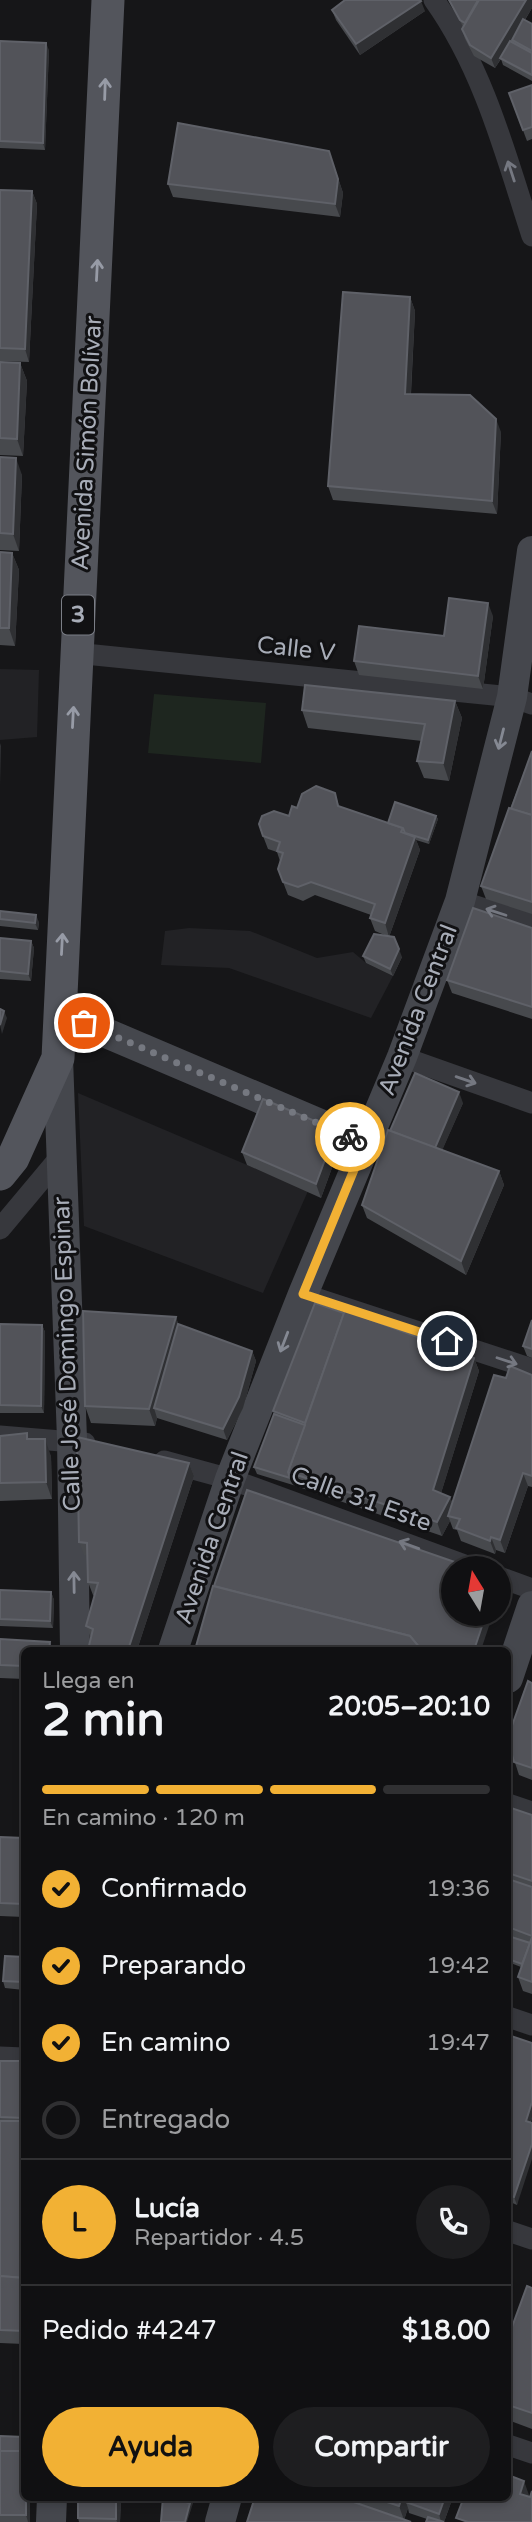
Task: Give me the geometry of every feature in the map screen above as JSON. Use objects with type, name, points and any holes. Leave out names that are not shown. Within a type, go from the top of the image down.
[{"type":"main road","name":"Avenida Simón Bolívar","points":[[59,1013],[75,653],[88,461],[108,0]]},
{"type":"main road","name":"Avenida Central","points":[[174,1647],[230,1479],[303,1294],[402,1057],[460,901],[522,700],[532,551]]},
{"type":"main road","name":"3","points":[[0,1174],[13,1158],[36,1112],[58,1058],[59,1013]]},
{"type":"main road","points":[[59,1013],[365,1143]]},
{"type":"main road","name":"Calle José Domingo Espinar","points":[[58,1058],[72,1439],[75,1647]]},
{"type":"main road","points":[[511,1669],[532,1606]]},
{"type":"main road","points":[[51,2522],[52,2501]]},
{"type":"main road","points":[[220,2522],[226,2501]]},
{"type":"street","points":[[434,0],[450,23],[493,115],[532,236]]},
{"type":"street","name":"Calle V","points":[[75,653],[522,700]]},
{"type":"street","points":[[460,901],[532,924]]},
{"type":"street","points":[[402,1057],[532,1103]]},
{"type":"street","points":[[0,1138],[36,1112]]},
{"type":"street","points":[[0,1229],[61,1156]]},
{"type":"street","points":[[303,1294],[532,1369]]},
{"type":"street","points":[[0,1436],[72,1439],[109,1448]]},
{"type":"street","name":"Calle 31 Este","points":[[146,1457],[230,1479],[441,1556]]},
{"type":"street","points":[[511,1581],[532,1589]]},
{"type":"street","points":[[511,1805],[532,1812]]},
{"type":"street","points":[[511,2018],[532,2025]]},
{"type":"street","points":[[0,2057],[21,2058]]},
{"type":"street","points":[[511,2232],[532,2239]]},
{"type":"street","points":[[511,2446],[532,2454]]},
{"type":"shaded area","points":[[0,669],[39,670],[37,737],[0,740]]},
{"type":"shaded area","points":[[154,694],[266,703],[261,763],[148,753]]},
{"type":"shaded area","points":[[189,928],[250,931],[317,958],[353,952],[366,963],[393,976],[371,1018],[229,968],[161,965],[165,931]]},
{"type":"shaded area","points":[[78,1093],[308,1191],[263,1293],[84,1226]]},
{"type":"building","points":[[345,0],[421,1],[356,44],[332,10]]},
{"type":"building","points":[[449,0],[478,0],[465,23],[460,20]]},
{"type":"building","points":[[479,0],[526,0],[491,58],[470,45],[462,29]]},
{"type":"building","points":[[523,19],[532,24],[532,51],[512,40]]},
{"type":"building","points":[[0,41],[46,43],[43,143],[0,141]]},
{"type":"building","points":[[510,41],[532,53],[532,75],[500,58]]},
{"type":"building","points":[[532,85],[532,127],[523,130],[509,93]]},
{"type":"building","points":[[178,123],[329,151],[338,179],[335,204],[168,184]]},
{"type":"building","points":[[0,190],[32,191],[25,349],[0,348]]},
{"type":"building","points":[[343,292],[410,297],[405,394],[470,395],[496,419],[492,501],[328,486]]},
{"type":"building","points":[[0,362],[20,363],[17,439],[0,438]]},
{"type":"building","points":[[0,457],[16,458],[13,534],[0,533]]},
{"type":"building","points":[[0,552],[12,553],[9,628],[0,628]]},
{"type":"building","points":[[449,598],[488,603],[478,676],[354,661],[359,626],[444,636]]},
{"type":"building","points":[[305,685],[455,701],[443,763],[417,761],[425,724],[302,710]]},
{"type":"building","points":[[532,751],[532,815],[511,809]]},
{"type":"building","points":[[316,786],[335,793],[338,806],[403,828],[401,832],[415,837],[385,923],[370,918],[375,904],[311,882],[298,887],[283,882],[278,869],[283,853],[277,851],[280,842],[263,836],[259,824],[262,816],[274,811],[289,816],[292,806],[297,808],[302,794]]},
{"type":"building","points":[[395,802],[436,816],[428,840],[405,833],[403,828],[388,823]]},
{"type":"building","points":[[509,808],[532,815],[532,902],[481,886]]},
{"type":"building","points":[[473,908],[532,928],[532,1007],[447,980]]},
{"type":"building","points":[[0,911],[36,915],[35,923],[0,919]]},
{"type":"building","points":[[374,934],[394,937],[399,949],[390,969],[363,956]]},
{"type":"building","points":[[0,938],[31,941],[28,974],[0,971]]},
{"type":"building","points":[[0,1009],[4,1011],[0,1025]]},
{"type":"building","points":[[415,1073],[459,1092],[435,1148],[390,1131]]},
{"type":"building","points":[[263,1099],[336,1130],[316,1184],[242,1152]]},
{"type":"building","points":[[388,1130],[499,1171],[461,1261],[362,1205]]},
{"type":"building","points":[[315,1303],[344,1313],[305,1423],[273,1411]]},
{"type":"building","points":[[345,1310],[474,1358],[433,1490],[450,1497],[437,1522],[288,1472]]},
{"type":"building","points":[[83,1311],[176,1317],[149,1409],[85,1406]]},
{"type":"building","points":[[532,1320],[532,1349],[523,1346]]},
{"type":"building","points":[[0,1324],[42,1325],[41,1406],[0,1405]]},
{"type":"building","points":[[178,1324],[252,1351],[239,1397],[223,1429],[154,1408]]},
{"type":"building","points":[[510,1366],[532,1375],[532,1476],[523,1473],[500,1540],[491,1537],[490,1541],[456,1528],[460,1519],[448,1516],[494,1375],[506,1378]]},
{"type":"building","points":[[274,1414],[305,1425],[288,1472],[290,1478],[254,1467]]},
{"type":"building","points":[[27,1433],[27,1439],[45,1439],[46,1482],[0,1483],[0,1436]]},
{"type":"building","points":[[77,1437],[189,1463],[129,1647],[89,1647],[93,1629],[86,1626],[98,1583],[88,1582],[87,1543],[79,1542]]},
{"type":"building","points":[[247,1490],[441,1557],[441,1626],[482,1626],[475,1647],[419,1647],[410,1636],[214,1586]]},
{"type":"building","points":[[213,1586],[410,1636],[419,1647],[196,1647]]},
{"type":"building","points":[[0,1590],[51,1592],[50,1621],[0,1619]]},
{"type":"building","points":[[0,1639],[50,1642],[49,1647],[21,1647],[21,1666],[0,1665]]},
{"type":"building","points":[[528,1681],[532,1683],[532,1768],[514,1762],[511,1729]]},
{"type":"building","points":[[511,1808],[532,1815],[532,1881],[511,1874]]},
{"type":"building","points":[[0,1837],[21,1838],[21,1904],[0,1903]]},
{"type":"building","points":[[511,1880],[532,1887],[532,1936],[511,1928]]},
{"type":"building","points":[[511,1937],[530,1943],[522,1964],[511,1960]]},
{"type":"building","points":[[532,1937],[532,1982],[518,1977]]},
{"type":"building","points":[[5,1956],[21,1957],[21,1982],[3,1981]]},
{"type":"building","points":[[511,2036],[532,2043],[532,2102],[526,2121],[532,2123],[532,2144],[514,2197],[511,2196]]},
{"type":"building","points":[[0,2061],[21,2061],[21,2118],[0,2117]]},
{"type":"building","points":[[0,2121],[21,2121],[21,2278],[0,2276]]},
{"type":"building","points":[[0,2276],[21,2278],[21,2331],[0,2330]]},
{"type":"building","points":[[527,2286],[532,2288],[532,2413],[511,2406],[511,2330]]},
{"type":"building","points":[[0,2436],[21,2437],[21,2451],[0,2451]]},
{"type":"building","points":[[0,2451],[21,2451],[21,2501],[26,2501],[26,2515],[0,2515]]},
{"type":"building","points":[[511,2476],[524,2481],[520,2494],[530,2497],[532,2491],[532,2522],[468,2522],[456,2518],[462,2501],[511,2501]]},
{"type":"building","points":[[78,2501],[116,2501],[116,2519],[78,2518]]},
{"type":"building","points":[[163,2501],[190,2503],[185,2522],[161,2522]]},
{"type":"building","points":[[254,2501],[351,2501],[411,2522],[247,2522]]},
{"type":"building","points":[[384,2501],[401,2501],[399,2506]]},
{"type":"building","points":[[406,2501],[444,2501],[439,2514]]},
{"type":"building","points":[[428,2517],[444,2522],[426,2522]]},
{"type":"way so far","points":[[84,1023],[350,1137]]},
{"type":"route","points":[[350,1137],[365,1143],[303,1294],[447,1341]]}]
